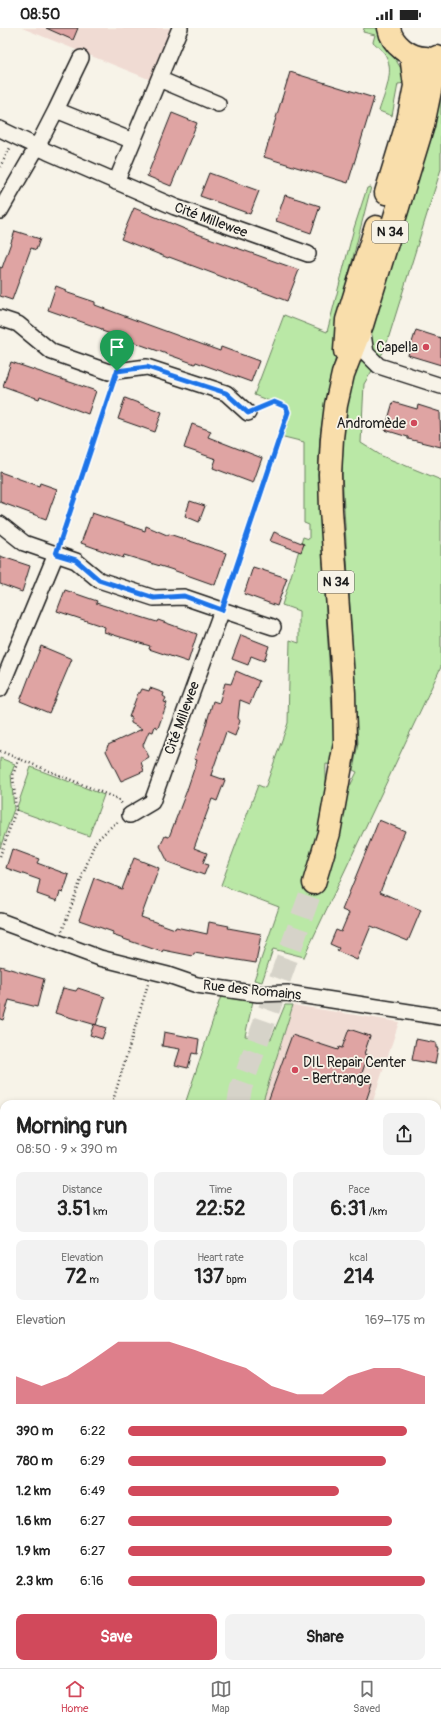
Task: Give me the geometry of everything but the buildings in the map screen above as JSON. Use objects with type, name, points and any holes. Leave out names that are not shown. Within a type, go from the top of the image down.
[{"type":"main road","points":[[389,28],[394,41],[411,55],[424,58],[439,56]]},
{"type":"main road","name":"N 34","points":[[314,883],[328,833],[345,743],[344,693],[331,510],[330,474],[335,411],[343,374],[347,320],[408,120],[415,86],[411,55]]},
{"type":"main road","name":"N 34","points":[[343,374],[362,325],[423,125],[439,56]]},
{"type":"street","points":[[116,182],[180,28]]},
{"type":"street","points":[[0,211],[37,147],[81,58]]},
{"type":"street","points":[[159,79],[218,104]]},
{"type":"street","points":[[56,110],[133,141]]},
{"type":"street","name":"Cité Millewee","points":[[0,129],[37,147],[175,207],[308,254]]},
{"type":"street","points":[[0,318],[18,324],[52,352],[109,372],[147,367],[154,369],[226,393],[248,413]]},
{"type":"street","points":[[362,325],[366,353],[379,366],[441,386]]},
{"type":"street","points":[[0,524],[24,543],[76,560],[99,580],[154,598],[184,596],[273,627]]},
{"type":"street","points":[[0,689],[56,554]]},
{"type":"street","name":"Cité Millewee","points":[[130,815],[152,802],[222,610]]},
{"type":"street","name":"Rue des Romains","points":[[0,922],[100,958],[152,971],[197,985],[258,994],[287,993],[441,1017]]},
{"type":"path","points":[[0,167],[15,136]]},
{"type":"path","points":[[56,554],[117,371]]},
{"type":"path","points":[[222,610],[288,412],[286,407],[274,402],[248,413]]},
{"type":"path","points":[[0,751],[118,799],[130,815],[113,825],[95,842],[58,942]]},
{"type":"path","points":[[0,856],[16,810],[13,775],[19,758]]},
{"type":"path","points":[[113,1100],[152,971]]},
{"type":"shaded area","points":[[22,28],[172,28],[151,80]]},
{"type":"shaded area","points":[[293,1005],[399,1022],[373,1100],[263,1100]]},
{"type":"green space","points":[[364,28],[377,28],[403,72],[406,83],[398,84],[392,116],[379,111],[388,84],[388,62],[384,52],[373,42],[375,35],[363,32]]},
{"type":"green space","points":[[441,86],[441,169],[385,349],[364,384],[361,443],[382,456],[441,480],[441,667],[304,957],[273,949],[262,982],[254,980],[279,907],[221,885],[258,785],[265,788],[288,723],[290,640],[299,643],[299,611],[282,605],[303,537],[309,539],[309,525],[304,523],[304,442],[280,436],[288,412],[285,407],[254,395],[284,315],[327,332],[354,228],[367,188],[371,187],[346,285],[338,348],[325,403],[320,437],[318,474],[334,743],[332,765],[326,764],[326,786],[323,811],[304,880],[324,888],[339,834],[347,792],[357,772],[353,770],[358,743],[342,474],[343,439],[347,406],[354,377],[370,334]]},
{"type":"green space","points":[[0,758],[15,764],[11,774],[14,809],[0,848]]},
{"type":"green space","points":[[31,767],[104,795],[89,836],[16,810]]},
{"type":"green space","points":[[221,996],[253,1001],[245,1036],[271,1039],[285,1005],[293,1005],[263,1100],[186,1100]]},
{"type":"tunnel","points":[[239,1100],[241,1088],[314,883]]},
{"type":"place","name":"Capella","points":[[426,347]]},
{"type":"place","name":"Andromède","points":[[414,423]]},
{"type":"place","name":"DIL Repair Center - Bertrange","points":[[295,1070]]},
{"type":"route","points":[[147,367],[226,393],[248,413],[274,402],[286,407],[288,412],[222,610],[184,596],[154,598],[99,580],[76,560],[56,554],[117,371],[147,367]]}]
